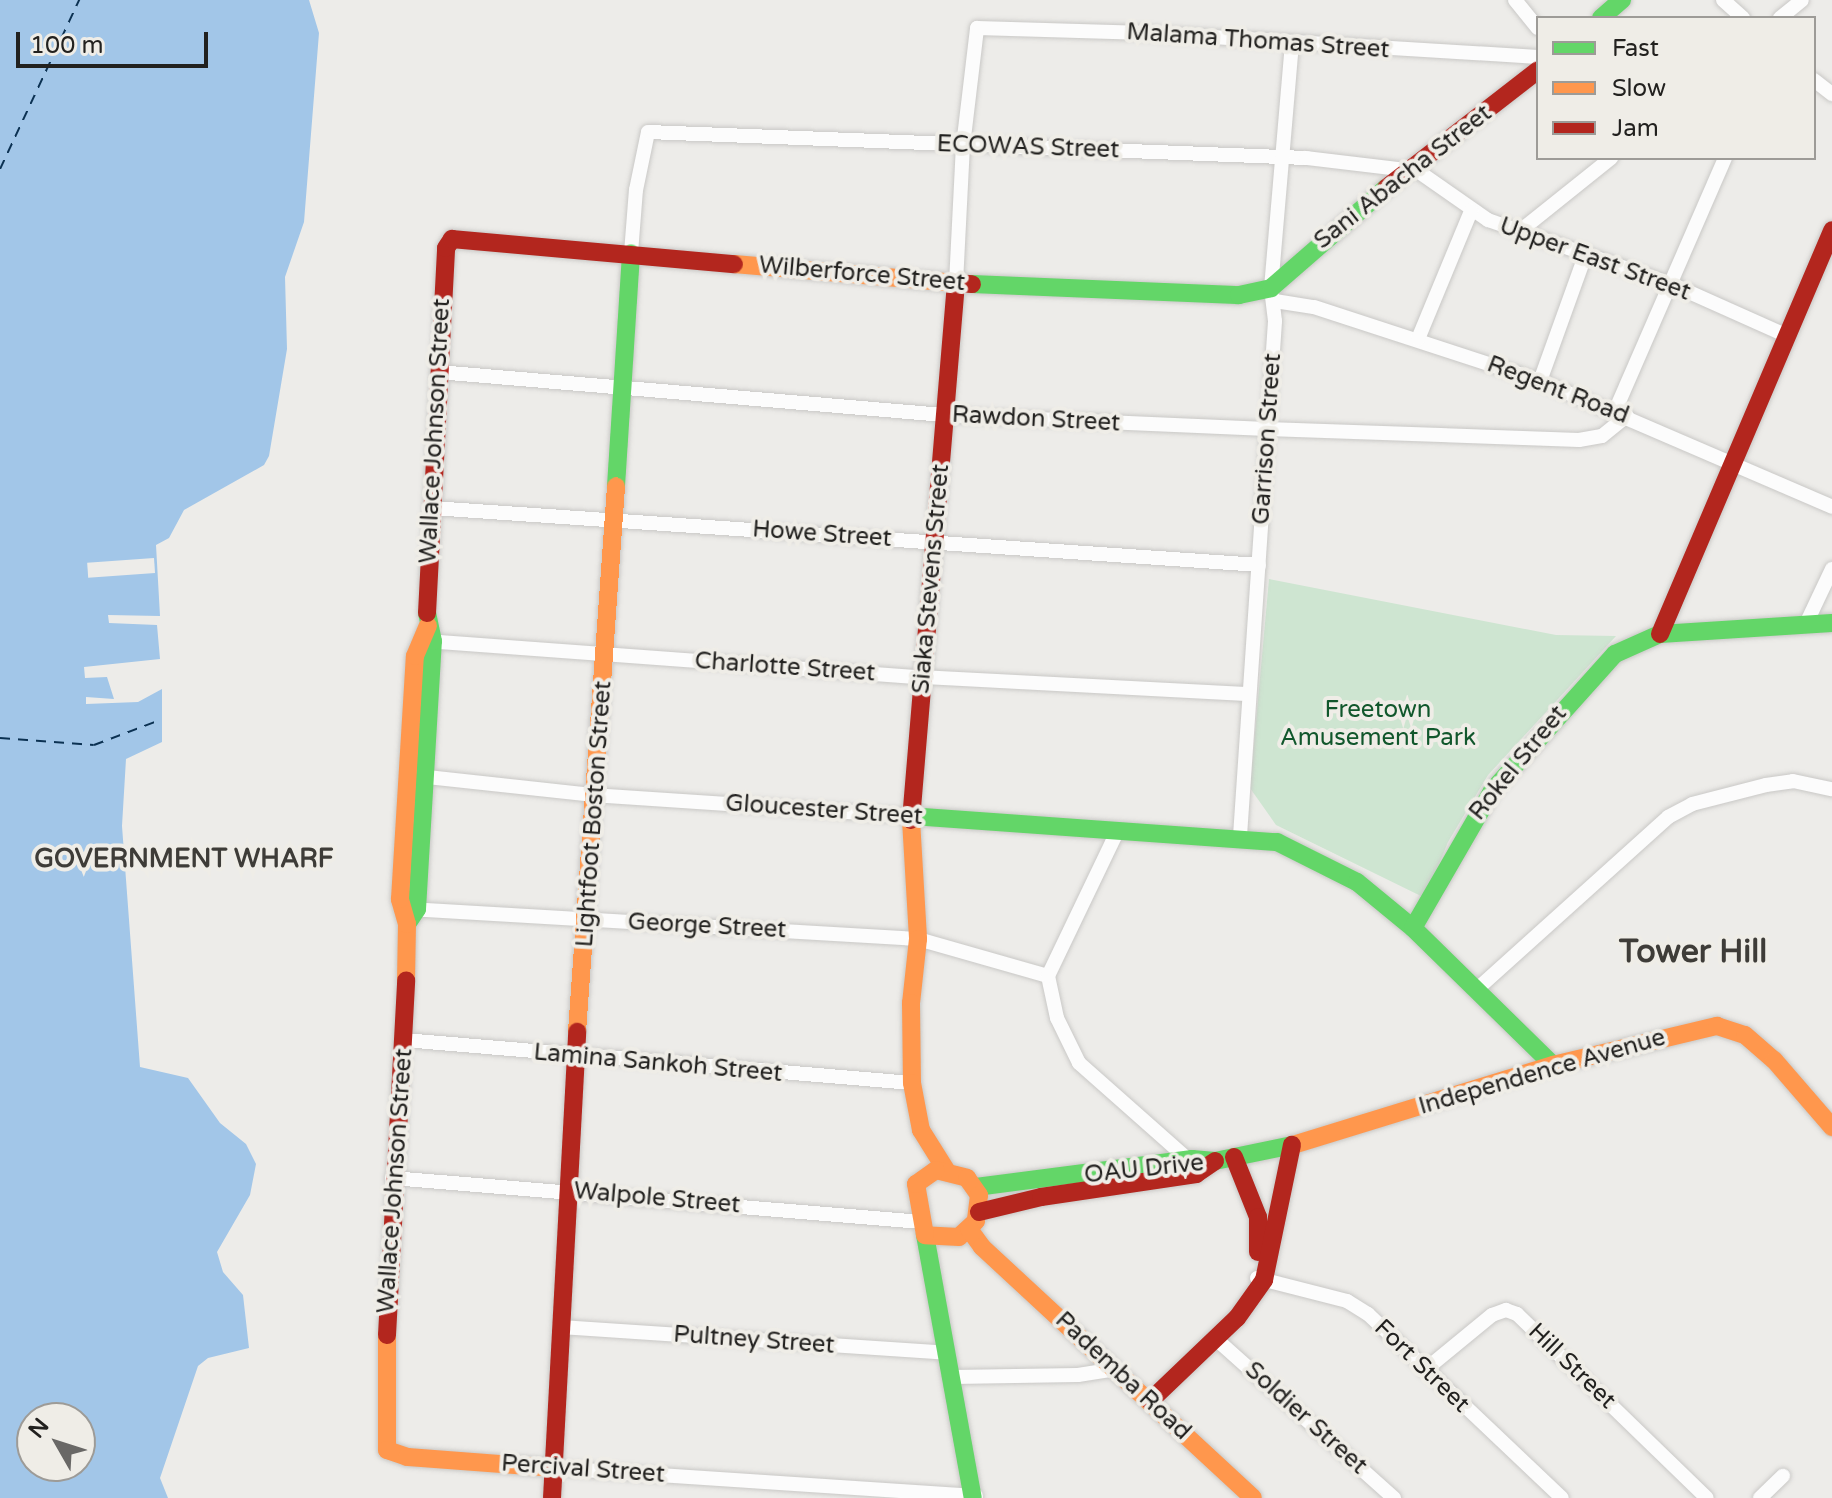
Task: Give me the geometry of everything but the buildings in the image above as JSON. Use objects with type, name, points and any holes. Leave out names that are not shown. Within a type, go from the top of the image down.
[{"type":"main road","points":[[1603,16],[1622,0]]},
{"type":"main road","name":"Sani Abacha Street","points":[[1273,294],[1410,168],[1536,72]]},
{"type":"main road","points":[[1832,230],[1660,634],[1832,623]]},
{"type":"main road","name":"Wilberforce Street","points":[[452,239],[956,283],[1273,294]]},
{"type":"main road","name":"Wallace Johnson Street","points":[[383,1437],[392,1178],[404,1040],[408,914],[426,636],[424,598],[446,248],[452,239]]},
{"type":"main road","name":"Lightfoot Boston Street","points":[[552,1498],[575,1056],[588,919],[592,795],[631,253]]},
{"type":"main road","name":"Siaka Stevens Street","points":[[916,1184],[921,1130],[912,1083],[911,1003],[918,939],[911,816],[937,542],[956,283]]},
{"type":"main road","name":"Rokel Street","points":[[1413,928],[1462,836],[1526,748],[1615,654],[1660,634]]},
{"type":"main road","name":"Gloucester Street","points":[[911,816],[1117,832],[1240,836],[1277,842],[1314,857],[1357,882],[1413,928],[1553,1065]]},
{"type":"main road","name":"Independence Avenue","points":[[1215,1161],[1292,1145],[1553,1065],[1717,1026],[1745,1035],[1774,1060],[1832,1127]]},
{"type":"main road","name":"Siaka Stevens Street","points":[[921,1130],[946,1170]]},
{"type":"main road","points":[[1150,1401],[1216,1339],[1260,1282],[1292,1145]]},
{"type":"main road","points":[[1234,1157],[1258,1217],[1260,1282]]},
{"type":"main road","name":"OAU Drive","points":[[979,1212],[1215,1161]]},
{"type":"main road","name":"OAU Drive","points":[[976,1187],[1194,1166]]},
{"type":"main road","points":[[934,1292],[960,1235],[979,1212],[976,1187],[946,1170],[926,1174],[916,1184],[934,1292],[977,1497]]},
{"type":"main road","points":[[923,1229],[960,1235]]},
{"type":"main road","name":"Pademba Road","points":[[960,1235],[973,1253],[994,1253],[1253,1498]]},
{"type":"main road","name":"Percival Street","points":[[383,1437],[387,1450],[407,1457],[553,1468]]},
{"type":"street","points":[[1515,0],[1536,26]]},
{"type":"street","points":[[1723,0],[1741,16]]},
{"type":"street","points":[[1782,16],[1802,0]]},
{"type":"street","name":"Malama Thomas Street","points":[[977,28],[1536,57]]},
{"type":"street","name":"Siaka Stevens Street","points":[[956,283],[963,146],[977,28]]},
{"type":"street","name":"Garrison Street","points":[[1240,836],[1259,565],[1281,156],[1292,44]]},
{"type":"street","points":[[1816,82],[1832,94]]},
{"type":"street","name":"ECOWAS Street","points":[[648,132],[1281,156],[1410,168]]},
{"type":"street","name":"Lightfoot Boston Street","points":[[631,253],[636,190],[648,132]]},
{"type":"street","points":[[1520,231],[1609,160]]},
{"type":"street","points":[[1621,414],[1671,284],[1724,160]]},
{"type":"street","name":"Upper East Street","points":[[1410,168],[1471,211],[1671,284],[1787,336]]},
{"type":"street","points":[[1418,339],[1471,211]]},
{"type":"street","points":[[1540,381],[1586,253]]},
{"type":"street","name":"Regent Road","points":[[1273,294],[1540,381],[1832,507]]},
{"type":"street","name":"Rawdon Street","points":[[438,372],[944,415],[1267,429],[1579,440],[1602,436],[1621,414]]},
{"type":"street","name":"Howe Street","points":[[432,508],[1259,565]]},
{"type":"street","points":[[1806,624],[1832,569]]},
{"type":"street","name":"Charlotte Street","points":[[426,636],[604,655],[922,677],[1249,694]]},
{"type":"street","name":"Gloucester Street","points":[[417,776],[592,795],[911,816]]},
{"type":"street","points":[[1475,991],[1639,838],[1668,817],[1692,804],[1766,785],[1793,781],[1832,789]]},
{"type":"street","points":[[1117,832],[1048,976],[1057,1018],[1079,1063],[1093,1080],[1194,1166]]},
{"type":"street","name":"George Street","points":[[408,914],[588,919],[918,939],[1048,976]]},
{"type":"street","name":"Lamina Sankoh Street","points":[[404,1040],[912,1083]]},
{"type":"street","name":"Walpole Street","points":[[392,1178],[567,1190],[923,1229]]},
{"type":"street","name":"Fort Street","points":[[1260,1282],[1357,1306],[1562,1498]]},
{"type":"street","name":"Hill Street","points":[[1425,1370],[1492,1315],[1506,1310],[1517,1314],[1707,1498]]},
{"type":"street","name":"Pultney Street","points":[[560,1327],[947,1353]]},
{"type":"street","name":"Soldier Street","points":[[1216,1339],[1394,1498]]},
{"type":"street","points":[[953,1377],[1078,1375],[1115,1369]]},
{"type":"street","name":"Percival Street","points":[[553,1468],[977,1497]]},
{"type":"street","points":[[1760,1498],[1783,1476]]},
{"type":"green space","name":"Freetown Amusement Park","points":[[1269,579],[1556,635],[1616,636],[1488,775],[1448,842],[1425,898],[1276,825],[1250,788]]},
{"type":"water","points":[[0,0],[309,0],[319,33],[304,222],[285,277],[287,349],[269,456],[264,465],[184,510],[169,538],[156,545],[160,616],[108,615],[109,623],[157,625],[160,659],[84,667],[85,678],[107,677],[114,699],[86,697],[86,704],[138,702],[162,689],[162,742],[126,759],[122,826],[140,1067],[188,1078],[220,1123],[246,1144],[256,1164],[250,1195],[217,1252],[223,1272],[243,1295],[249,1348],[208,1358],[198,1366],[160,1478],[168,1498],[0,1498]]},
{"type":"pier","points":[[154,558],[155,573],[88,578],[87,563]]},
{"type":"ferry route","points":[[0,169],[79,0]]},
{"type":"ferry route","points":[[0,738],[94,745],[160,720]]},
{"type":"traffic: fast","points":[[1603,16],[1622,0]]},
{"type":"traffic: fast","points":[[972,284],[1239,295],[1271,288],[1386,188]]},
{"type":"traffic: fast","points":[[616,486],[631,253]]},
{"type":"traffic: fast","points":[[407,924],[417,909],[433,641],[427,613]]},
{"type":"traffic: fast","points":[[1413,928],[1492,791],[1615,654],[1660,634],[1832,623]]},
{"type":"traffic: fast","points":[[911,816],[1277,842],[1357,882],[1413,928],[1553,1065]]},
{"type":"traffic: fast","points":[[976,1187],[1192,1159],[1215,1161],[1293,1145]]},
{"type":"traffic: fast","points":[[925,1235],[973,1498]]},
{"type":"traffic: slow","points":[[734,264],[956,283]]},
{"type":"traffic: slow","points":[[577,1032],[616,486]]},
{"type":"traffic: slow","points":[[406,981],[407,924],[400,899],[415,656],[428,626]]},
{"type":"traffic: slow","points":[[911,820],[918,939],[911,1003],[912,1083],[921,1130],[946,1170]]},
{"type":"traffic: slow","points":[[1293,1145],[1553,1065],[1717,1026],[1745,1035],[1774,1060],[1832,1127]]},
{"type":"traffic: slow","points":[[936,1170],[967,1178],[979,1195],[976,1221],[959,1237],[925,1235],[916,1184],[936,1170]]},
{"type":"traffic: slow","points":[[969,1229],[982,1247],[1253,1498]]},
{"type":"traffic: slow","points":[[387,1335],[387,1450],[407,1457],[553,1468]]},
{"type":"traffic: jam","points":[[1386,188],[1536,72]]},
{"type":"traffic: jam","points":[[1660,634],[1832,230]]},
{"type":"traffic: jam","points":[[427,613],[446,248],[452,239],[734,264]]},
{"type":"traffic: jam","points":[[911,820],[956,283],[972,284]]},
{"type":"traffic: jam","points":[[387,1335],[406,981]]},
{"type":"traffic: jam","points":[[552,1498],[577,1032]]},
{"type":"traffic: jam","points":[[1150,1401],[1237,1318],[1264,1280],[1292,1145]]},
{"type":"traffic: jam","points":[[1234,1157],[1258,1217],[1258,1252]]},
{"type":"traffic: jam","points":[[979,1212],[1041,1197],[1196,1174],[1215,1161]]},
{"type":"district","name":"GOVERNMENT WHARF","points":[[184,859]]},
{"type":"district","name":"Tower Hill","points":[[1693,952]]}]
